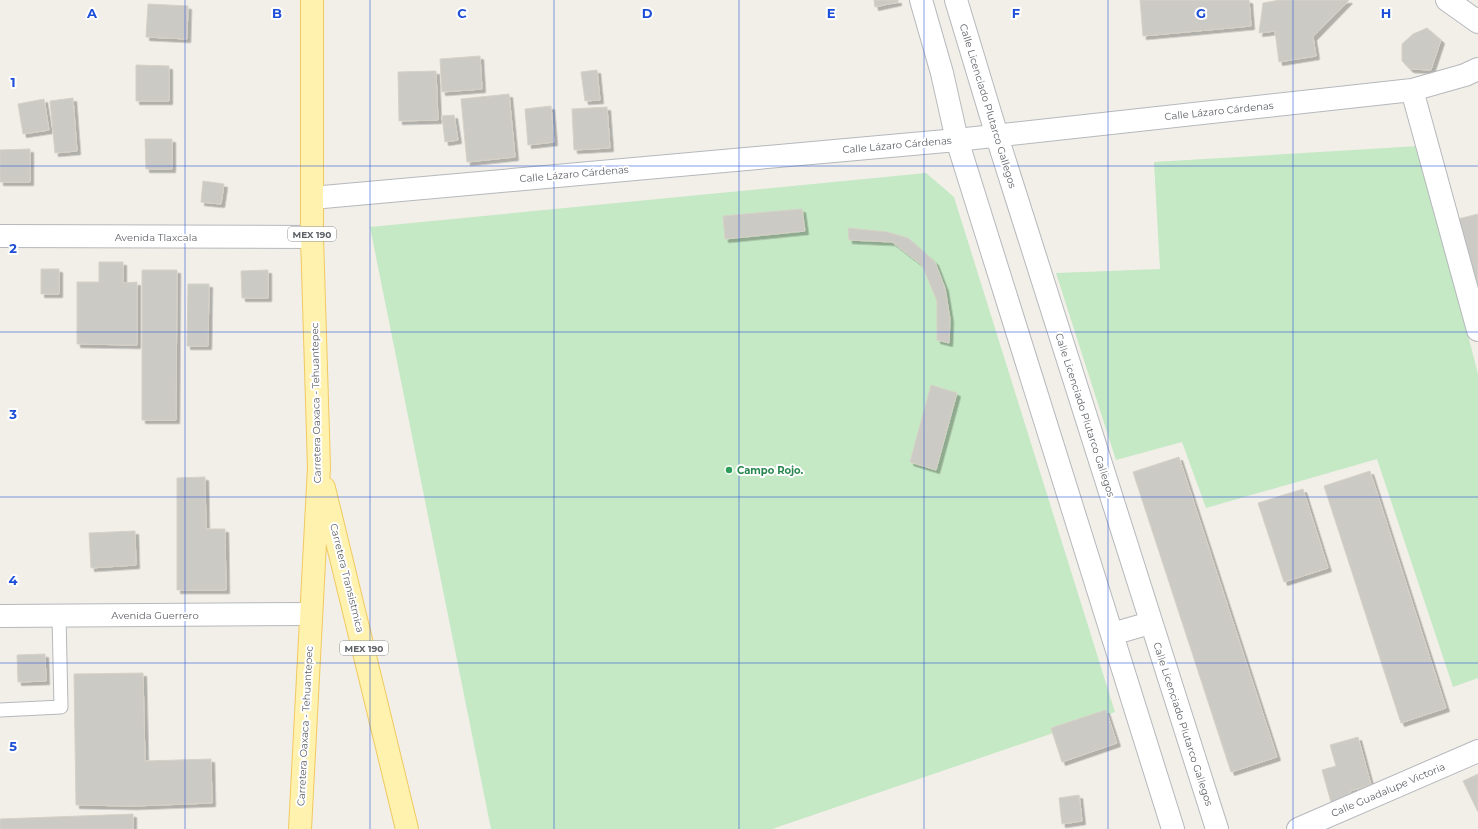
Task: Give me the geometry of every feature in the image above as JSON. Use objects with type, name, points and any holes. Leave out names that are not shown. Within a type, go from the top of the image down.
[{"type":"main road","name":"Carretera Oaxaca - Tehuantepec","points":[[300,829],[319,467],[312,237],[312,0]]},
{"type":"main road","name":"Carretera Transistmica","points":[[319,467],[407,829]]},
{"type":"street","points":[[921,0],[942,73],[958,140],[1173,829]]},
{"type":"street","name":"Calle Licenciado Plutarco Gallegos","points":[[956,0],[1150,623],[1217,829]]},
{"type":"street","points":[[1447,0],[1478,22]]},
{"type":"street","name":"Calle Lázaro Cárdenas","points":[[312,198],[958,140],[1412,90],[1465,75],[1478,69]]},
{"type":"street","points":[[1412,90],[1478,330]]},
{"type":"street","name":"Avenida Tlaxcala","points":[[0,236],[312,237]]},
{"type":"street","name":"Avenida Guerrero","points":[[0,616],[311,614]]},
{"type":"street","points":[[1112,634],[1150,623]]},
{"type":"street","name":"Calle Guadalupe Victoria","points":[[1298,829],[1478,750]]},
{"type":"lane","points":[[0,710],[61,707],[59,616]]},
{"type":"green space","points":[[1419,146],[1478,374],[1478,678],[1453,687],[1377,459],[1206,508],[1182,442],[1116,460],[1056,273],[1160,269],[1154,162]]},
{"type":"green space","name":"Campo Rojo.","points":[[926,173],[954,197],[1115,712],[772,829],[491,829],[370,227]]},
{"type":"building","points":[[874,0],[898,0],[898,2],[875,7]]},
{"type":"building","points":[[1140,0],[1249,0],[1251,26],[1143,36]]},
{"type":"building","points":[[1280,0],[1349,0],[1313,37],[1316,56],[1279,62],[1275,31],[1259,33],[1263,3]]},
{"type":"building","points":[[148,4],[188,6],[187,39],[146,37]]},
{"type":"building","points":[[1427,28],[1441,40],[1431,70],[1410,69],[1402,61],[1402,44],[1413,34]]},
{"type":"building","points":[[480,56],[482,89],[442,92],[440,59]]},
{"type":"building","points":[[136,65],[169,66],[169,101],[136,101]]},
{"type":"building","points":[[597,70],[600,100],[585,101],[581,72]]},
{"type":"building","points":[[436,71],[438,120],[399,121],[398,72]]},
{"type":"building","points":[[509,94],[515,157],[467,162],[461,99]]},
{"type":"building","points":[[73,98],[77,151],[55,153],[50,101]]},
{"type":"building","points":[[44,99],[49,130],[23,134],[18,104]]},
{"type":"building","points":[[551,106],[554,142],[528,145],[525,109]]},
{"type":"building","points":[[607,107],[610,148],[574,150],[572,109]]},
{"type":"building","points":[[454,115],[458,140],[445,142],[442,116]]},
{"type":"building","points":[[145,139],[172,139],[172,169],[146,169]]},
{"type":"building","points":[[30,149],[30,182],[0,182],[0,150]]},
{"type":"building","points":[[203,181],[224,184],[221,204],[201,202]]},
{"type":"building","points":[[802,209],[805,231],[725,239],[723,216]]},
{"type":"building","points":[[1478,214],[1478,292],[1458,219]]},
{"type":"building","points":[[848,228],[887,232],[908,238],[935,262],[945,288],[950,319],[949,343],[937,340],[937,301],[922,265],[892,242],[849,240]]},
{"type":"building","points":[[99,262],[123,262],[123,283],[137,282],[137,345],[77,344],[77,282],[99,282]]},
{"type":"building","points":[[41,269],[59,269],[59,294],[41,294]]},
{"type":"building","points":[[142,270],[177,270],[176,420],[142,420]]},
{"type":"building","points":[[268,270],[268,298],[242,298],[241,271]]},
{"type":"building","points":[[188,284],[209,284],[208,346],[187,346]]},
{"type":"building","points":[[931,385],[957,393],[936,470],[910,462]]},
{"type":"building","points":[[1179,457],[1277,757],[1231,772],[1133,472]]},
{"type":"building","points":[[1370,471],[1446,708],[1401,723],[1324,486]]},
{"type":"building","points":[[205,477],[206,529],[225,529],[226,590],[177,590],[177,478]]},
{"type":"building","points":[[1303,489],[1328,568],[1284,582],[1258,503]]},
{"type":"building","points":[[135,531],[136,565],[91,568],[89,533]]},
{"type":"building","points":[[45,654],[46,681],[18,682],[17,655]]},
{"type":"building","points":[[143,673],[145,761],[211,759],[212,803],[134,806],[76,805],[74,674]]},
{"type":"building","points":[[1106,710],[1117,743],[1062,762],[1051,728]]},
{"type":"building","points":[[1358,737],[1371,785],[1350,791],[1352,800],[1332,806],[1322,770],[1336,766],[1330,745]]},
{"type":"building","points":[[1478,774],[1478,812],[1463,781]]},
{"type":"building","points":[[1079,795],[1082,821],[1062,824],[1059,798]]},
{"type":"building","points":[[133,814],[133,829],[0,829],[0,819]]},
{"type":"place","name":"Campo Rojo.","points":[[729,470]]}]
